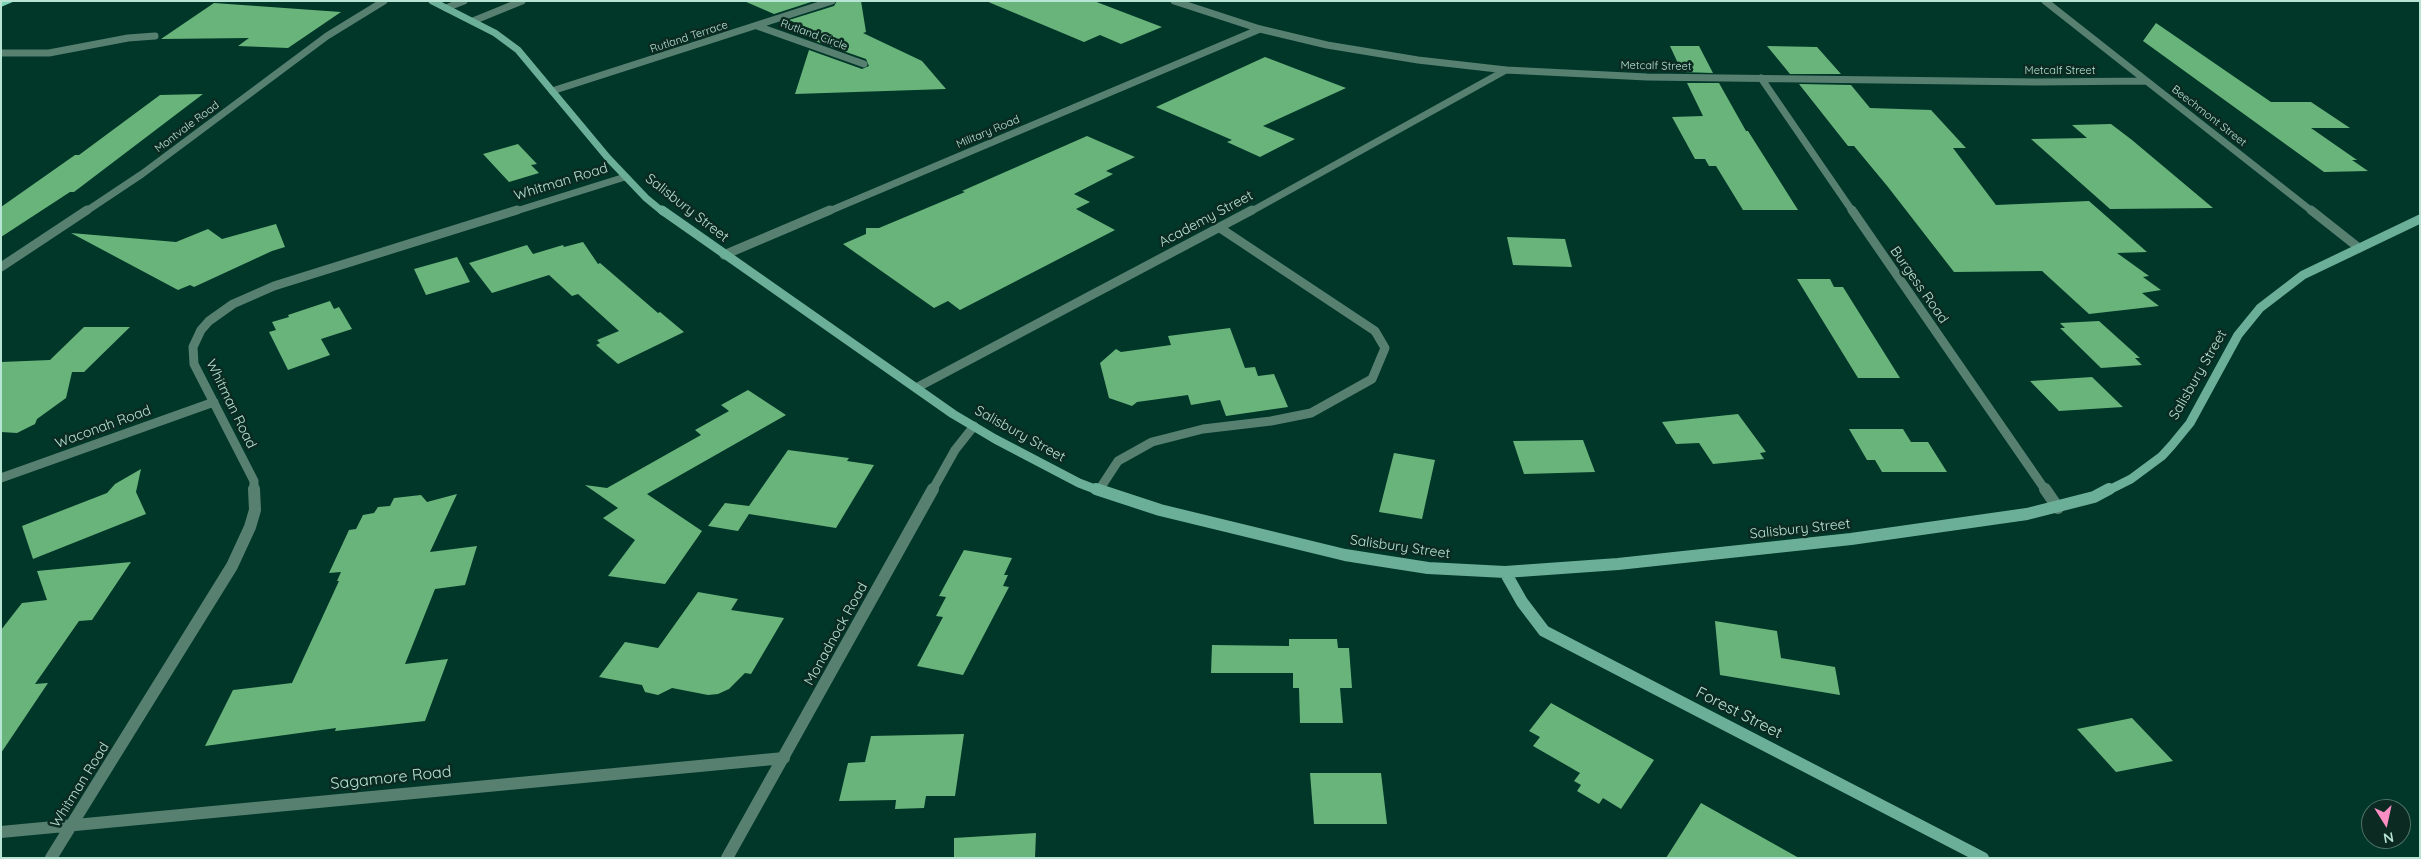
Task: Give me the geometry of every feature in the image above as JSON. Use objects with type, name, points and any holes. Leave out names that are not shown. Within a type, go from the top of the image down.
[{"type":"main road","points":[[1,5],[11,1]]},
{"type":"main road","name":"Salisbury Street","points":[[432,1],[505,39],[518,50],[625,177],[669,216],[916,388],[974,426],[1048,468],[1099,490],[1160,510],[1345,555],[1428,568],[1505,572],[1618,564],[1851,539],[2058,508],[2112,489],[2131,479],[2162,456],[2190,423],[2238,335],[2260,308],[2290,283],[2420,219]]},
{"type":"main road","name":"Forest Street","points":[[1505,572],[1522,602],[1544,631],[1983,858]]},
{"type":"street","name":"Montvale Road","points":[[1,267],[142,174],[327,36],[384,1]]},
{"type":"street","points":[[446,8],[464,1]]},
{"type":"street","points":[[473,21],[522,1]]},
{"type":"street","name":"Rutland Terrace","points":[[552,91],[832,1]]},
{"type":"street","name":"Metcalf Street","points":[[1174,1],[1260,29],[1379,54],[1506,70],[1622,76],[2036,82],[2146,80]]},
{"type":"street","name":"Beechmont Street","points":[[2045,1],[2359,248]]},
{"type":"street","name":"Rutland Circle","points":[[757,26],[864,64]]},
{"type":"street","name":"Military Road","points":[[724,255],[1260,29]]},
{"type":"street","points":[[1,53],[49,53],[128,38],[155,36]]},
{"type":"street","name":"Academy Street","points":[[916,388],[1220,228],[1506,70]]},
{"type":"street","name":"Burgess Road","points":[[1760,78],[2058,508]]},
{"type":"street","name":"Whitman Road","points":[[50,858],[232,566],[250,528],[255,510],[254,481],[194,364],[193,347],[201,330],[209,321],[233,304],[274,286],[625,177]]},
{"type":"street","points":[[1099,490],[1118,461],[1152,442],[1203,429],[1271,421],[1311,413],[1372,379],[1385,348],[1375,330],[1220,228]]},
{"type":"street","name":"Waconah Road","points":[[1,478],[214,402]]},
{"type":"street","name":"Monadnock Road","points":[[727,858],[955,450],[974,426]]},
{"type":"street","name":"Sagamore Road","points":[[1,832],[784,758]]},
{"type":"building","points":[[744,1],[814,1],[774,14]]},
{"type":"building","points":[[837,1],[861,1],[866,32],[863,33],[922,61],[946,89],[795,94],[809,50],[862,69],[869,66],[866,59],[812,40],[815,31],[789,20],[834,6]]},
{"type":"building","points":[[986,1],[1094,1],[1162,27],[1121,44],[1100,35],[1084,42]]},
{"type":"building","points":[[214,3],[341,12],[288,48],[238,46],[249,38],[161,39]]},
{"type":"building","points":[[2156,23],[2271,102],[2311,102],[2350,128],[2311,128],[2357,160],[2352,160],[2368,171],[2324,172],[2143,41]]},
{"type":"building","points":[[1670,46],[1699,46],[1713,73],[1682,72]]},
{"type":"building","points":[[1767,46],[1817,47],[1841,74],[1790,74]]},
{"type":"building","points":[[1265,57],[1346,88],[1263,126],[1295,139],[1260,157],[1227,142],[1232,140],[1156,107]]},
{"type":"building","points":[[1687,83],[1719,83],[1746,131],[1748,131],[1798,210],[1743,210],[1716,166],[1709,166],[1705,159],[1695,159],[1672,117],[1703,116]]},
{"type":"building","points":[[1799,84],[1851,85],[1870,108],[1931,110],[1966,148],[1953,148],[1996,205],[2089,201],[2147,252],[2117,253],[2149,276],[2143,277],[2161,290],[2142,293],[2159,306],[2089,314],[2042,271],[1954,272],[1888,187],[1854,146],[1848,146]]},
{"type":"building","points":[[203,94],[74,192],[70,192],[1,237],[1,207],[75,155],[79,155],[160,95]]},
{"type":"building","points":[[2111,124],[2213,208],[2110,209],[2031,139],[2087,138],[2072,125]]},
{"type":"building","points":[[1087,136],[1135,157],[1106,171],[1113,174],[1074,194],[1090,202],[1076,209],[1115,230],[960,310],[948,301],[934,308],[843,244],[866,234],[866,228],[879,228],[965,192],[962,191]]},
{"type":"building","points":[[518,144],[537,164],[531,165],[539,173],[509,182],[483,154]]},
{"type":"building","points":[[276,224],[285,247],[272,251],[194,287],[190,285],[178,290],[71,233],[176,242],[208,229],[222,239]]},
{"type":"building","points":[[1507,237],[1565,239],[1572,267],[1513,265]]},
{"type":"building","points":[[583,242],[598,264],[600,263],[658,313],[660,312],[684,332],[618,364],[596,345],[600,343],[597,340],[619,331],[578,294],[572,296],[549,275],[492,293],[469,263],[527,245],[533,254],[563,245],[564,247]]},
{"type":"building","points":[[457,257],[470,282],[426,295],[414,269]]},
{"type":"building","points":[[1797,279],[1830,279],[1834,287],[1843,287],[1900,378],[1858,378]]},
{"type":"building","points":[[330,301],[334,309],[339,307],[352,329],[321,339],[330,355],[288,370],[269,332],[276,330],[272,322]]},
{"type":"building","points":[[2099,321],[2140,358],[2135,358],[2142,365],[2101,368],[2060,328],[2065,328],[2060,323]]},
{"type":"building","points":[[84,327],[130,327],[84,372],[72,372],[66,398],[37,419],[35,424],[17,433],[1,432],[1,362],[50,360]]},
{"type":"building","points":[[1230,328],[1245,368],[1255,367],[1258,376],[1274,374],[1288,407],[1226,416],[1220,400],[1191,405],[1188,395],[1137,402],[1132,406],[1109,398],[1100,363],[1116,349],[1121,352],[1171,345],[1168,336]]},
{"type":"building","points":[[2092,377],[2123,407],[2059,411],[2030,381]]},
{"type":"building","points":[[748,390],[786,415],[647,494],[702,531],[665,584],[608,576],[635,540],[603,518],[618,508],[585,485],[607,488],[701,435],[695,430],[729,411],[721,405]]},
{"type":"building","points":[[1738,414],[1766,452],[1760,453],[1764,459],[1713,464],[1699,443],[1676,444],[1662,422]]},
{"type":"building","points":[[1849,429],[1903,429],[1911,442],[1928,442],[1947,472],[1882,472],[1875,460],[1867,460]]},
{"type":"building","points":[[1583,440],[1595,472],[1524,474],[1513,441]]},
{"type":"building","points":[[788,450],[849,458],[847,461],[874,465],[836,528],[749,514],[738,531],[708,526],[725,503],[749,506]]},
{"type":"building","points":[[1394,453],[1435,460],[1422,519],[1379,512]]},
{"type":"building","points":[[141,469],[136,492],[146,514],[33,559],[22,526],[107,493],[115,484]]},
{"type":"building","points":[[457,494],[430,552],[477,546],[465,585],[435,589],[405,664],[448,659],[425,721],[335,731],[336,728],[205,746],[233,690],[292,683],[339,581],[337,581],[341,572],[329,573],[349,530],[356,529],[363,515],[374,513],[378,507],[390,506],[394,498],[421,495],[427,502]]},
{"type":"building","points":[[964,550],[1012,558],[1004,575],[1008,575],[1003,586],[1009,587],[963,675],[917,666],[943,617],[936,616],[946,597],[939,596]]},
{"type":"building","points":[[131,562],[92,620],[79,621],[35,684],[48,683],[1,753],[1,630],[22,603],[47,600],[37,571]]},
{"type":"building","points":[[698,592],[738,599],[731,610],[784,618],[751,674],[745,673],[729,689],[718,694],[708,695],[672,688],[658,695],[645,692],[642,685],[599,677],[625,642],[658,648]]},
{"type":"building","points":[[1715,621],[1777,631],[1781,658],[1835,667],[1840,695],[1720,675]]},
{"type":"building","points":[[1289,639],[1337,639],[1338,648],[1349,648],[1352,688],[1340,688],[1343,723],[1300,723],[1299,688],[1293,688],[1293,673],[1211,673],[1212,645],[1289,646]]},
{"type":"building","points":[[1551,703],[1654,760],[1621,809],[1603,798],[1599,804],[1577,791],[1581,785],[1574,781],[1580,773],[1533,746],[1540,737],[1529,731]]},
{"type":"building","points":[[2132,718],[2173,761],[2116,772],[2077,729]]},
{"type":"building","points":[[964,734],[955,796],[926,796],[924,808],[895,809],[896,800],[839,801],[848,763],[865,762],[871,736]]},
{"type":"building","points":[[1310,773],[1381,773],[1387,824],[1314,824]]},
{"type":"building","points":[[1701,803],[1799,858],[1666,858]]},
{"type":"building","points":[[1036,833],[1035,858],[954,858],[954,838]]}]
